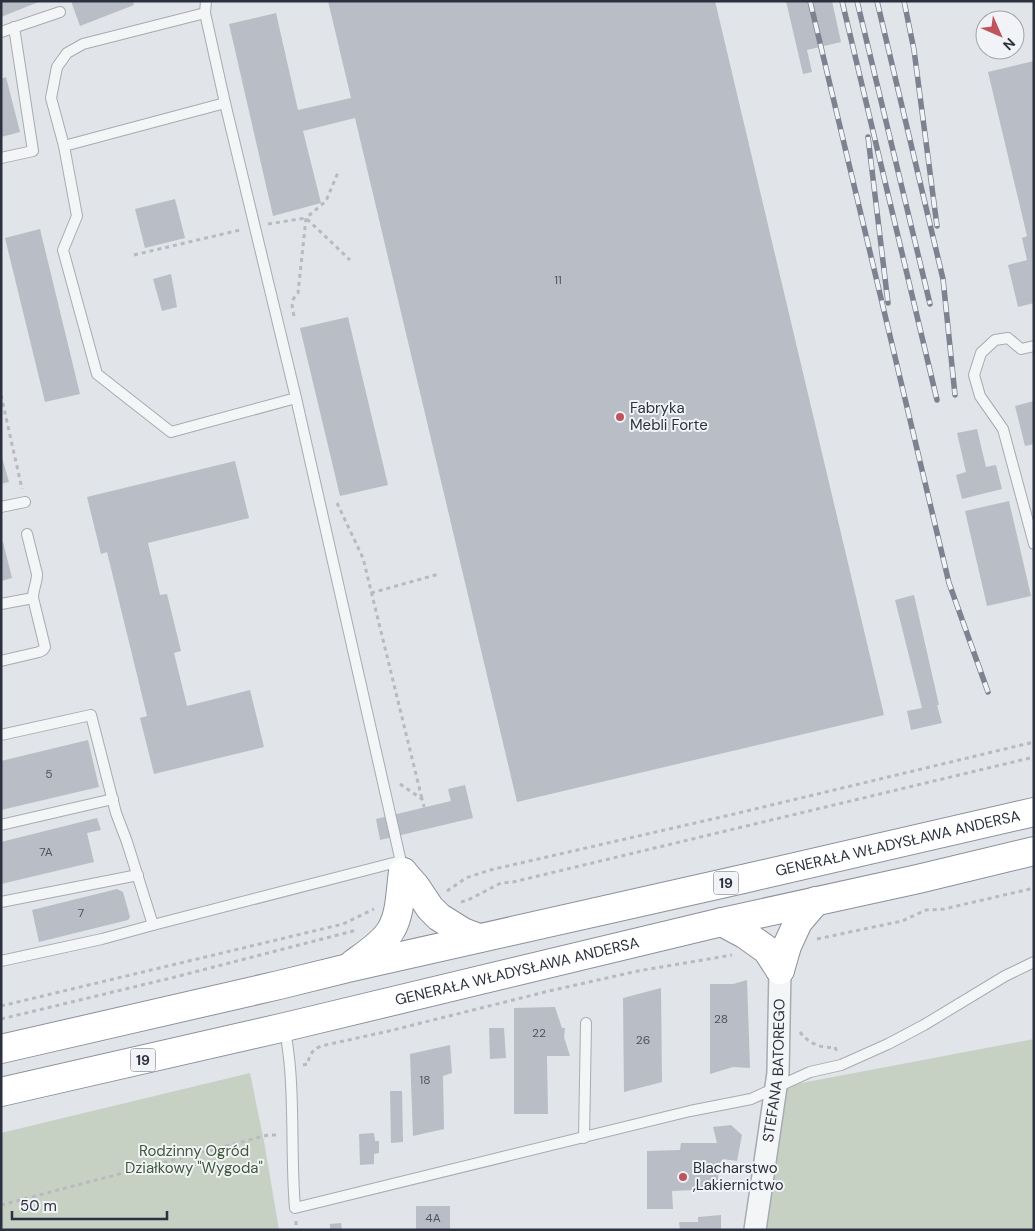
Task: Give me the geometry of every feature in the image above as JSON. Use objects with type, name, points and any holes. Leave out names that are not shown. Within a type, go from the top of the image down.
[{"type":"highway","name":"GENERAŁA WŁADYSŁAWA ANDERSA","points":[[1,1049],[1034,812]]},
{"type":"highway","name":"GENERAŁA WŁADYSŁAWA ANDERSA","points":[[1,1092],[284,1027],[722,922],[1034,851]]},
{"type":"highway","points":[[402,867],[400,891],[463,932],[479,938]]},
{"type":"highway","points":[[780,970],[787,946],[798,922],[816,901]]},
{"type":"highway","points":[[348,968],[379,944],[391,930],[397,915],[418,902]]},
{"type":"highway","points":[[722,922],[746,935],[767,950],[780,970]]},
{"type":"street","name":"STEFANA BATOREGO","points":[[754,1230],[778,1073],[780,970]]},
{"type":"lane","points":[[1,961],[102,939],[153,925],[402,867],[296,398],[225,103],[205,13],[206,1]]},
{"type":"lane","points":[[1,32],[60,12]]},
{"type":"lane","points":[[205,13],[83,44],[68,53],[57,67],[51,98],[64,146],[78,216],[63,250],[98,374],[171,432],[296,398]]},
{"type":"lane","points":[[1,158],[33,151],[14,27]]},
{"type":"lane","points":[[64,146],[225,103]]},
{"type":"lane","points":[[1034,346],[1021,349],[1008,338],[995,340],[981,353],[974,375],[980,396],[1003,428],[1034,544]]},
{"type":"lane","points":[[1,508],[25,502]]},
{"type":"lane","points":[[1,661],[39,652],[45,647],[33,598],[37,574],[27,534]]},
{"type":"lane","points":[[1,604],[33,598]]},
{"type":"lane","points":[[1,735],[91,715],[116,813],[128,842],[153,925]]},
{"type":"lane","points":[[1,824],[113,799]]},
{"type":"lane","points":[[1,902],[138,875]]},
{"type":"lane","points":[[284,1027],[290,1068],[293,1184],[296,1208],[690,1111],[751,1099],[810,1072],[841,1064],[888,1044],[924,1025],[1005,976],[1034,962]]},
{"type":"lane","points":[[584,1138],[586,1023]]},
{"type":"path","points":[[294,317],[293,299],[298,293],[306,218],[326,201],[339,170]]},
{"type":"path","points":[[1,395],[25,502]]},
{"type":"path","points":[[335,500],[363,558],[424,807]]},
{"type":"path","points":[[371,593],[438,574]]},
{"type":"path","points":[[418,902],[444,893],[466,878],[484,872],[1034,742]]},
{"type":"path","points":[[1,1006],[343,924],[367,911],[418,902],[468,900],[501,883],[513,882],[1034,757]]},
{"type":"path","points":[[385,788],[400,784],[422,799]]},
{"type":"path","points":[[811,941],[902,921],[926,910],[944,909],[1034,888]]},
{"type":"path","points":[[1,1019],[362,929]]},
{"type":"path","points":[[290,1068],[308,1064],[311,1053],[320,1046],[638,970],[734,955]]},
{"type":"path","points":[[797,1028],[804,1038],[816,1045],[827,1048],[835,1047],[841,1064]]},
{"type":"path","points":[[1,1205],[262,1137]]},
{"type":"green space","points":[[1034,1039],[1034,1230],[755,1230],[775,1088]]},
{"type":"green space","name":"Rodzinny Ogród Działkowy \"Wygoda\"","points":[[250,1073],[279,1230],[1,1230],[1,1133]]},
{"type":"building","points":[[1,1],[41,1],[1,17]]},
{"type":"building","points":[[71,1],[133,1],[134,5],[80,26]]},
{"type":"building","name":"Fabryka Mebli Forte","points":[[328,1],[715,1],[884,715],[517,802],[355,118],[303,131],[321,203],[273,216],[229,24],[276,13],[298,110],[351,98]]},
{"type":"building","points":[[786,1],[832,1],[841,42],[807,50],[812,72],[803,74]]},
{"type":"building","points":[[1034,61],[1034,303],[1018,307],[1008,265],[1027,260],[1022,238],[1027,236],[988,72]]},
{"type":"building","points":[[6,77],[20,132],[1,137],[1,79]]},
{"type":"building","points":[[175,199],[185,238],[145,248],[135,209]]},
{"type":"building","points":[[40,229],[80,394],[45,402],[5,238]]},
{"type":"building","points":[[171,274],[177,307],[162,311],[153,279]]},
{"type":"building","points":[[348,317],[388,485],[340,496],[300,328]]},
{"type":"building","points":[[1034,401],[1034,444],[1025,446],[1015,406]]},
{"type":"building","points":[[977,429],[986,467],[996,465],[1002,489],[962,499],[956,475],[966,472],[957,433]]},
{"type":"building","points":[[1,454],[9,482],[1,484]]},
{"type":"building","points":[[235,461],[249,518],[148,543],[160,595],[167,594],[181,651],[174,653],[187,706],[250,690],[264,747],[154,774],[140,718],[147,716],[107,552],[101,554],[87,497]]},
{"type":"building","points":[[1009,501],[1031,596],[987,606],[965,511]]},
{"type":"building","points":[[1,542],[3,542],[12,578],[1,581]]},
{"type":"building","points":[[914,595],[942,723],[911,730],[907,711],[922,708],[895,600]]},
{"type":"building","points":[[88,740],[99,787],[1,810],[1,761]]},
{"type":"building","points":[[465,785],[473,818],[380,840],[376,819],[451,801],[448,789]]},
{"type":"building","points":[[97,818],[101,830],[87,833],[94,862],[1,884],[1,842]]},
{"type":"building","points":[[117,889],[123,892],[130,917],[128,920],[39,942],[32,910]]},
{"type":"building","points":[[747,980],[750,1068],[733,1067],[710,1074],[710,984],[733,984]]},
{"type":"building","points":[[661,988],[662,1082],[624,1092],[623,998]]},
{"type":"building","points":[[555,1007],[562,1028],[565,1028],[564,1037],[570,1056],[547,1056],[548,1114],[514,1114],[514,1008]]},
{"type":"building","points":[[489,1028],[504,1028],[506,1058],[490,1059]]},
{"type":"building","points":[[450,1045],[452,1073],[443,1076],[444,1129],[413,1136],[410,1054]]},
{"type":"building","points":[[390,1091],[402,1091],[403,1142],[391,1143]]},
{"type":"building","name":"Blacharstwo ,Lakiernictwo","points":[[731,1125],[742,1135],[737,1161],[723,1159],[718,1165],[718,1189],[672,1191],[673,1209],[647,1209],[647,1151],[680,1150],[681,1143],[717,1143],[713,1127]]},
{"type":"building","points":[[374,1133],[375,1141],[379,1141],[379,1153],[374,1154],[374,1164],[360,1165],[359,1134]]},
{"type":"building","points":[[416,1206],[450,1206],[450,1230],[416,1230]]},
{"type":"building","points":[[721,1215],[721,1230],[680,1230],[679,1222],[698,1222],[698,1217]]},
{"type":"building","points":[[341,1223],[342,1230],[330,1230],[330,1224]]},
{"type":"railway","points":[[810,1],[949,583],[988,692]]},
{"type":"railway","points":[[842,1],[937,400]]},
{"type":"railway","points":[[857,1],[930,304]]},
{"type":"railway","points":[[877,1],[943,279],[955,395]]},
{"type":"railway","points":[[904,1],[914,50],[937,226]]},
{"type":"railway","points":[[868,137],[888,303]]},
{"type":"place","name":"Fabryka Mebli Forte","points":[[620,417]]},
{"type":"place","name":"Blacharstwo ,Lakiernictwo","points":[[683,1177]]}]
